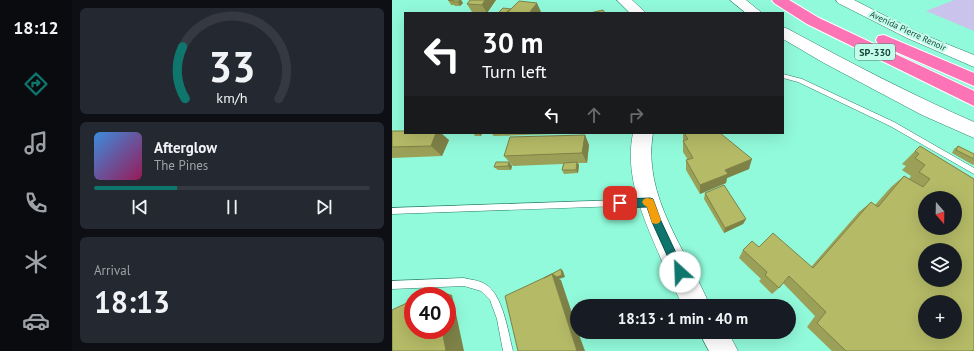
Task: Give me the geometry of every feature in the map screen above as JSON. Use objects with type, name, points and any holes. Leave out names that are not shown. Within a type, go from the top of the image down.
[{"type":"highway","name":"SP-330","points":[[779,0],[813,21],[974,99]]},
{"type":"highway","name":"SP-330","points":[[808,0],[857,28],[974,80]]},
{"type":"street","points":[[624,0],[638,12]]},
{"type":"street","points":[[737,0],[754,12]]},
{"type":"street","name":"Avenida Pierre Renoir","points":[[843,0],[912,35],[974,60]]},
{"type":"street","points":[[784,33],[830,59],[929,110],[974,130]]},
{"type":"street","points":[[643,134],[640,157],[645,188],[657,222],[694,299]]},
{"type":"street","points":[[717,339],[724,351]]},
{"type":"lane","points":[[784,76],[800,80],[892,124],[974,171]]},
{"type":"lane","points":[[392,211],[650,202]]},
{"type":"lane","points":[[392,285],[464,282],[483,286],[493,297],[501,319],[508,351]]},
{"type":"shaded area","points":[[954,0],[974,0],[974,31],[926,11]]},
{"type":"building","points":[[448,0],[460,0],[458,2],[453,2],[454,1]]},
{"type":"building","points":[[470,0],[485,0],[482,5],[467,4]]},
{"type":"building","points":[[519,1],[537,3],[530,12],[508,12]]},
{"type":"building","points":[[503,8],[511,9],[506,12],[499,12]]},
{"type":"building","points":[[392,131],[404,131],[404,134],[436,134],[431,146],[392,147]]},
{"type":"building","points":[[685,134],[721,134],[752,159],[725,170],[728,174],[700,185],[686,160],[693,158],[683,141],[688,139]]},
{"type":"building","points":[[585,135],[582,153],[504,156],[510,137]]},
{"type":"building","points":[[920,146],[974,179],[974,351],[846,351],[817,323],[826,312],[789,276],[779,288],[765,275],[767,272],[743,250],[752,241],[759,247],[773,233],[813,268],[871,202],[878,207],[904,176],[923,187],[930,179],[919,172],[925,165],[915,158],[919,154],[915,151]]},
{"type":"building","points":[[958,146],[974,154],[974,159],[956,150]]},
{"type":"building","points":[[496,162],[509,162],[508,166],[494,167]]},
{"type":"building","points":[[577,162],[576,170],[562,170],[564,163]]},
{"type":"building","points":[[724,185],[746,219],[725,228],[705,193]]},
{"type":"building","points":[[561,269],[562,275],[557,277],[552,274],[544,278]]},
{"type":"building","points":[[552,274],[570,329],[570,339],[573,339],[577,351],[518,351],[505,296]]},
{"type":"building","points":[[404,304],[404,339],[444,339],[446,351],[392,351],[392,310]]},
{"type":"slow traffic","points":[[647,202],[650,202],[656,220]]},
{"type":"route","points":[[620,203],[650,202],[657,222],[680,272]]}]
